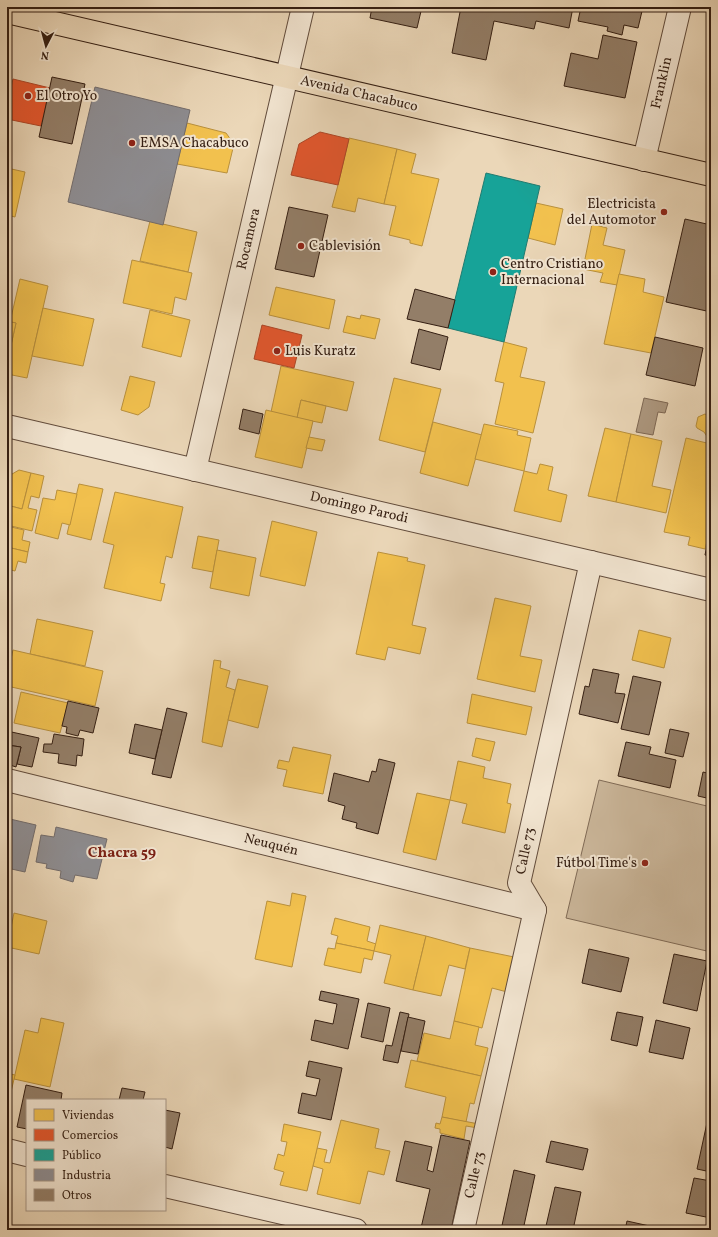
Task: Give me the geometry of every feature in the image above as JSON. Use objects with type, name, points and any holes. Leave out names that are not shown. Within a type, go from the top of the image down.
[{"type":"main road","name":"Avenida Chacabuco","points":[[7,12],[711,175]]},
{"type":"street","name":"Rocamora","points":[[196,470],[303,7]]},
{"type":"street","name":"Franklin","points":[[644,160],[680,7]]},
{"type":"street","name":"Domingo Parodi","points":[[7,426],[711,590]]},
{"type":"street","name":"Calle 73","points":[[463,1230],[535,910],[519,883],[591,562]]},
{"type":"street","name":"Neuquén","points":[[7,780],[535,910]]},
{"type":"street","points":[[7,1150],[26,1155]]},
{"type":"street","points":[[166,1186],[356,1230]]},
{"type":"shaded area","points":[[644,398],[668,403],[665,413],[658,412],[653,435],[636,432]]},
{"type":"shaded area","name":"Fútbol Time's","points":[[599,780],[711,807],[711,952],[566,918]]},
{"type":"building: Viviendas","points":[[187,123],[226,133],[234,144],[227,173],[177,164]]},
{"type":"building: Viviendas","points":[[349,138],[397,149],[384,204],[358,198],[355,212],[332,207]]},
{"type":"building: Viviendas","points":[[397,149],[416,154],[411,173],[439,179],[422,246],[410,243],[410,240],[389,235],[396,206],[384,204]]},
{"type":"building: Viviendas","points":[[7,168],[25,172],[15,217],[7,215]]},
{"type":"building: Viviendas","points":[[536,203],[563,209],[555,245],[528,238]]},
{"type":"building: Viviendas","points":[[150,221],[197,232],[188,272],[140,261]]},
{"type":"building: Viviendas","points":[[592,224],[607,228],[603,245],[625,250],[617,285],[600,282],[603,273],[583,269]]},
{"type":"building: Viviendas","points":[[132,260],[192,273],[186,300],[175,297],[172,314],[123,303]]},
{"type":"building: Viviendas","points":[[619,274],[645,279],[643,292],[664,297],[651,353],[604,344]]},
{"type":"building: Viviendas","points":[[20,279],[48,286],[27,378],[7,374],[7,363],[16,323],[10,322]]},
{"type":"building: Viviendas","points":[[276,287],[335,300],[329,329],[269,315]]},
{"type":"building: Viviendas","points":[[43,308],[94,319],[83,366],[32,356]]},
{"type":"building: Viviendas","points":[[150,310],[190,320],[181,357],[142,347]]},
{"type":"building: Viviendas","points":[[361,315],[380,319],[375,339],[343,332],[347,316],[360,319]]},
{"type":"building: Viviendas","points":[[7,321],[16,323],[7,363]]},
{"type":"building: Viviendas","points":[[504,342],[527,348],[520,377],[545,382],[533,433],[495,424],[504,383],[495,381]]},
{"type":"building: Viviendas","points":[[281,366],[354,382],[347,411],[301,400],[297,418],[271,412]]},
{"type":"building: Viviendas","points":[[130,376],[155,382],[149,407],[138,415],[121,410]]},
{"type":"building: Viviendas","points":[[394,378],[441,389],[425,452],[379,440]]},
{"type":"building: Viviendas","points":[[301,400],[326,406],[322,423],[297,418]]},
{"type":"building: Viviendas","points":[[266,410],[313,421],[302,468],[255,457]]},
{"type":"building: Viviendas","points":[[705,414],[711,417],[711,437],[708,438],[704,432],[696,426],[698,417]]},
{"type":"building: Viviendas","points":[[433,422],[482,435],[468,486],[420,473]]},
{"type":"building: Viviendas","points":[[484,424],[518,431],[517,435],[531,438],[524,471],[475,459]]},
{"type":"building: Viviendas","points":[[605,428],[631,434],[616,502],[588,496]]},
{"type":"building: Viviendas","points":[[631,434],[662,441],[652,486],[671,490],[666,513],[616,502]]},
{"type":"building: Viviendas","points":[[309,437],[325,440],[322,451],[306,448]]},
{"type":"building: Viviendas","points":[[686,438],[711,444],[711,525],[705,549],[688,545],[690,537],[664,532]]},
{"type":"building: Viviendas","points":[[540,464],[553,467],[548,490],[567,495],[561,522],[514,511],[524,471],[537,474]]},
{"type":"building: Viviendas","points":[[19,470],[31,473],[22,509],[7,505],[7,477]]},
{"type":"building: Viviendas","points":[[31,473],[44,476],[39,498],[31,496],[28,508],[37,510],[32,531],[7,525],[7,505],[22,509]]},
{"type":"building: Viviendas","points":[[79,484],[103,489],[91,540],[67,534]]},
{"type":"building: Viviendas","points":[[57,490],[77,494],[70,525],[62,523],[58,539],[35,533],[43,498],[55,500]]},
{"type":"building: Viviendas","points":[[115,492],[183,507],[172,558],[166,556],[160,583],[165,584],[161,601],[104,588],[114,545],[103,542]]},
{"type":"building: Viviendas","points":[[272,521],[317,532],[305,586],[260,576]]},
{"type":"building: Viviendas","points":[[7,526],[24,530],[22,540],[30,542],[28,552],[7,547]]},
{"type":"building: Viviendas","points":[[198,536],[219,540],[213,572],[192,568]]},
{"type":"building: Viviendas","points":[[7,547],[28,552],[26,563],[18,561],[15,571],[7,569]]},
{"type":"building: Viviendas","points":[[217,550],[256,558],[249,596],[210,588]]},
{"type":"building: Viviendas","points":[[378,552],[408,558],[407,561],[425,565],[412,625],[426,628],[420,654],[388,647],[385,660],[356,654]]},
{"type":"building: Viviendas","points":[[495,598],[531,606],[520,656],[542,660],[535,692],[477,679]]},
{"type":"building: Viviendas","points":[[37,619],[93,631],[85,666],[30,654]]},
{"type":"building: Viviendas","points":[[639,630],[671,638],[664,668],[632,660]]},
{"type":"building: Viviendas","points":[[13,650],[103,671],[95,706],[7,686],[7,677]]},
{"type":"building: Viviendas","points":[[214,660],[221,661],[220,668],[230,671],[226,687],[235,690],[222,747],[202,742]]},
{"type":"building: Viviendas","points":[[238,679],[268,686],[258,728],[228,720]]},
{"type":"building: Viviendas","points":[[21,692],[68,703],[60,733],[14,723]]},
{"type":"building: Viviendas","points":[[472,694],[532,707],[526,735],[467,723]]},
{"type":"building: Viviendas","points":[[476,738],[495,742],[490,761],[472,756]]},
{"type":"building: Viviendas","points":[[293,747],[331,755],[323,794],[283,786],[287,770],[277,768],[279,760],[289,762]]},
{"type":"building: Viviendas","points":[[458,761],[485,767],[483,778],[511,784],[507,803],[511,804],[505,833],[462,823],[467,804],[450,800]]},
{"type":"building: Viviendas","points":[[417,793],[450,800],[436,860],[403,852]]},
{"type":"building: Viviendas","points":[[292,893],[306,896],[292,967],[255,959],[267,901],[290,906]]},
{"type":"building: Viviendas","points":[[14,913],[47,921],[39,954],[7,947]]},
{"type":"building: Viviendas","points":[[335,918],[370,927],[367,941],[376,944],[374,951],[336,943],[338,936],[331,934]]},
{"type":"building: Viviendas","points":[[380,925],[426,936],[413,990],[384,983],[391,955],[374,951]]},
{"type":"building: Viviendas","points":[[426,936],[470,948],[465,969],[449,965],[441,996],[413,990]]},
{"type":"building: Viviendas","points":[[336,943],[374,951],[372,960],[364,958],[361,973],[324,965],[328,948],[335,949]]},
{"type":"building: Viviendas","points":[[470,948],[519,958],[511,993],[492,988],[482,1028],[454,1021]]},
{"type":"building: Viviendas","points":[[41,1018],[64,1023],[50,1087],[14,1079],[25,1030],[38,1033]]},
{"type":"building: Viviendas","points":[[454,1021],[479,1027],[475,1045],[488,1048],[481,1076],[417,1061],[424,1033],[450,1039]]},
{"type":"building: Viviendas","points":[[411,1060],[481,1076],[474,1104],[470,1103],[466,1122],[442,1117],[446,1097],[405,1087]]},
{"type":"building: Viviendas","points":[[7,1073],[15,1075],[7,1109]]},
{"type":"building: Viviendas","points":[[442,1117],[479,1124],[478,1128],[466,1126],[464,1139],[440,1133],[440,1129],[435,1128],[436,1123],[440,1124]]},
{"type":"building: Viviendas","points":[[341,1120],[379,1129],[375,1148],[390,1151],[384,1175],[368,1171],[360,1204],[317,1194],[323,1169],[313,1166],[317,1148],[327,1150],[324,1162],[330,1163]]},
{"type":"building: Viviendas","points":[[284,1124],[321,1132],[307,1191],[280,1185],[284,1172],[274,1169],[278,1154],[284,1156],[287,1142],[281,1141]]},
{"type":"building: Comercios","name":"El Otro Yo","points":[[13,79],[50,88],[41,126],[7,119],[7,104]]},
{"type":"building: Comercios","points":[[320,132],[349,139],[338,185],[291,175],[299,144]]},
{"type":"building: Comercios","name":"Luis Kuratz","points":[[262,325],[302,335],[294,368],[254,359]]},
{"type":"building: Público","points":[[486,173],[540,186],[504,342],[448,328]]},
{"type":"building: Industria","name":"EMSA Chacabuco","points":[[95,87],[190,110],[163,225],[68,202]]},
{"type":"building: Industria","points":[[10,819],[36,825],[25,872],[7,868],[7,832]]},
{"type":"building: Industria","points":[[56,827],[107,839],[97,879],[75,875],[73,882],[60,878],[61,871],[46,868],[47,864],[36,862],[41,835],[54,837]]},
{"type":"building: Otros","points":[[372,7],[422,7],[417,28],[370,18]]},
{"type":"building: Otros","points":[[461,7],[573,7],[569,28],[536,21],[534,29],[494,21],[486,60],[452,53]]},
{"type":"building: Otros","points":[[581,7],[643,7],[638,28],[624,25],[622,35],[607,31],[608,27],[578,21]]},
{"type":"building: Otros","points":[[603,35],[637,42],[625,98],[564,86],[571,53],[598,59]]},
{"type":"building: Otros","points":[[52,77],[85,84],[72,144],[39,137]]},
{"type":"building: Otros","name":"Cablevisión","points":[[289,207],[328,215],[314,277],[275,269]]},
{"type":"building: Otros","points":[[685,219],[711,225],[711,312],[666,302]]},
{"type":"building: Otros","points":[[415,289],[455,300],[448,328],[407,319]]},
{"type":"building: Otros","points":[[419,329],[448,337],[440,370],[411,363]]},
{"type":"building: Otros","points":[[655,337],[703,348],[695,386],[646,375]]},
{"type":"building: Otros","points":[[243,409],[263,414],[259,434],[239,429]]},
{"type":"building: Otros","points":[[711,530],[711,556],[705,555]]},
{"type":"building: Otros","points":[[593,669],[619,674],[615,693],[625,694],[618,723],[579,714],[585,686],[589,687]]},
{"type":"building: Otros","points":[[633,676],[661,682],[649,735],[621,729]]},
{"type":"building: Otros","points":[[68,701],[99,708],[93,733],[80,730],[78,736],[66,733],[67,727],[62,726]]},
{"type":"building: Otros","points":[[167,708],[187,713],[171,778],[152,774]]},
{"type":"building: Otros","points":[[135,724],[162,730],[155,759],[129,753]]},
{"type":"building: Otros","points":[[670,729],[689,733],[683,757],[665,753]]},
{"type":"building: Otros","points":[[7,731],[39,738],[32,767],[17,764],[21,747],[7,745]]},
{"type":"building: Otros","points":[[54,734],[84,739],[82,756],[77,755],[76,766],[58,763],[59,754],[43,752],[44,744],[52,744]]},
{"type":"building: Otros","points":[[626,742],[651,747],[649,754],[676,760],[670,788],[618,776]]},
{"type":"building: Otros","points":[[7,745],[21,747],[16,767],[7,764]]},
{"type":"building: Otros","points":[[379,759],[395,763],[378,834],[356,828],[357,823],[342,819],[345,806],[328,801],[334,773],[369,782],[372,771],[376,772]]},
{"type":"building: Otros","points":[[703,772],[711,774],[711,799],[698,796]]},
{"type":"building: Otros","points":[[589,949],[629,958],[621,992],[582,983]]},
{"type":"building: Otros","points":[[674,954],[707,961],[697,1011],[663,1003]]},
{"type":"building: Otros","points":[[321,991],[359,999],[348,1049],[311,1040],[315,1020],[333,1024],[337,1004],[319,1000]]},
{"type":"building: Otros","points":[[368,1003],[390,1008],[383,1042],[361,1037]]},
{"type":"building: Otros","points":[[400,1012],[409,1014],[398,1063],[383,1060],[386,1045],[392,1046]]},
{"type":"building: Otros","points":[[617,1012],[643,1017],[637,1046],[611,1040]]},
{"type":"building: Otros","points":[[408,1017],[425,1021],[418,1054],[401,1051]]},
{"type":"building: Otros","points":[[656,1020],[690,1028],[683,1059],[649,1052]]},
{"type":"building: Otros","points":[[309,1061],[342,1068],[331,1120],[298,1113],[302,1093],[316,1096],[320,1079],[306,1076]]},
{"type":"building: Otros","points":[[26,1085],[62,1093],[61,1099],[26,1099],[26,1129],[17,1127]]},
{"type":"building: Otros","points":[[122,1088],[145,1092],[143,1099],[119,1099]]},
{"type":"building: Otros","points":[[166,1110],[180,1113],[172,1149],[166,1147]]},
{"type":"building: Otros","points":[[708,1118],[711,1118],[711,1172],[697,1169]]},
{"type":"building: Otros","points":[[441,1135],[470,1141],[451,1230],[431,1230],[421,1228],[430,1189],[396,1181],[405,1141],[432,1147],[427,1170],[433,1172]]},
{"type":"building: Otros","points":[[551,1141],[588,1149],[583,1170],[546,1162]]},
{"type":"building: Otros","points":[[514,1170],[535,1175],[523,1230],[501,1230]]},
{"type":"building: Otros","points":[[694,1178],[711,1181],[711,1218],[686,1213]]},
{"type":"building: Otros","points":[[555,1187],[581,1192],[573,1230],[564,1230],[546,1226]]},
{"type":"building: Otros","points":[[627,1221],[654,1227],[654,1230],[625,1230]]},
{"type":"place","name":"El Otro Yo","points":[[28,96]]},
{"type":"place","name":"EMSA Chacabuco","points":[[132,143]]},
{"type":"place","name":"Electricista del Automotor","points":[[664,212]]},
{"type":"place","name":"Cablevisión","points":[[301,246]]},
{"type":"place","name":"Centro Cristiano Internacional","points":[[493,272]]},
{"type":"place","name":"Luis Kuratz","points":[[277,351]]},
{"type":"place","name":"Fútbol Time's","points":[[645,863]]},
{"type":"district","name":"Chacra 59","points":[[122,853]]}]
